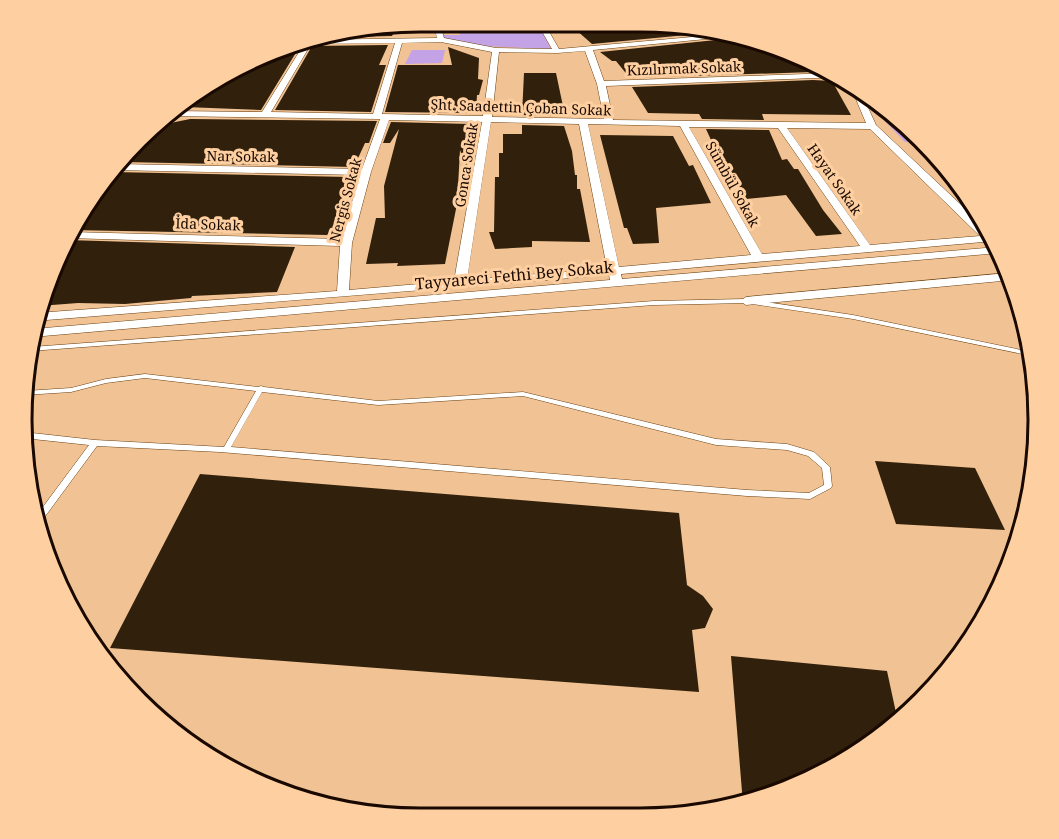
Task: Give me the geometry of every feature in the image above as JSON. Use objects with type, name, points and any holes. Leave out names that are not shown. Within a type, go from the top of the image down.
[{"type":"street","points":[[439,32],[441,40]]},
{"type":"street","points":[[546,32],[557,51]]},
{"type":"street","points":[[338,41],[441,40],[496,50],[557,51],[589,50],[707,38]]},
{"type":"street","name":"Nergis Sokak","points":[[343,294],[346,243],[399,41]]},
{"type":"street","points":[[265,114],[305,49]]},
{"type":"street","name":"Gonca Sokak","points":[[460,283],[487,121],[496,50]]},
{"type":"street","points":[[589,50],[601,84],[609,123]]},
{"type":"street","name":"Kızılırmak Sokak","points":[[601,84],[819,76]]},
{"type":"street","points":[[861,101],[872,126],[973,221]]},
{"type":"street","name":"Şht. Saadettin Çoban Sokak","points":[[181,114],[872,126]]},
{"type":"street","points":[[583,122],[615,277]]},
{"type":"street","name":"Sümbül Sokak","points":[[683,124],[758,258]]},
{"type":"street","name":"Hayat Sokak","points":[[781,126],[867,248]]},
{"type":"street","name":"Nar Sokak","points":[[125,167],[366,172]]},
{"type":"street","name":"İda Sokak","points":[[78,235],[346,243]]},
{"type":"street","name":"Tayyareci Fethi Bey Sokak","points":[[46,316],[460,283],[615,277],[758,258],[982,239]]},
{"type":"street","name":"Tayyareci Fethi Bey Sokak","points":[[42,332],[615,277],[988,251]]},
{"type":"street","points":[[746,301],[1001,278]]},
{"type":"lane","points":[[38,348],[642,304],[746,301],[853,317],[1021,352]]},
{"type":"lane","points":[[32,392],[71,390],[106,381],[145,376],[378,403],[523,394],[716,442],[787,447],[811,454],[826,468],[828,486],[810,496],[747,493],[226,450],[95,443],[32,436]]},
{"type":"lane","points":[[226,450],[261,388]]},
{"type":"lane","points":[[43,513],[95,443]]},
{"type":"shaded area","points":[[460,32],[542,32],[551,49],[480,46],[444,39],[443,35],[460,35]]},
{"type":"shaded area","points":[[412,50],[445,50],[442,63],[405,64]]},
{"type":"shaded area","points":[[879,114],[910,142],[905,142]]},
{"type":"building","points":[[394,32],[392,36],[358,37]]},
{"type":"building","points":[[578,32],[665,32],[688,35],[592,44]]},
{"type":"building","points":[[718,40],[764,52],[811,72],[627,78],[629,77],[616,61],[612,61],[600,52]]},
{"type":"building","points":[[388,45],[379,65],[386,65],[371,112],[275,110],[311,47]]},
{"type":"building","points":[[448,47],[479,58],[478,79],[483,80],[479,95],[477,95],[476,111],[470,111],[470,113],[385,112],[398,65],[452,65]]},
{"type":"building","points":[[297,52],[261,110],[190,107],[225,83]]},
{"type":"building","points":[[524,73],[556,73],[564,111],[560,111],[561,116],[522,115]]},
{"type":"building","points":[[830,81],[833,82],[851,115],[762,114],[764,120],[702,119],[699,114],[648,113],[632,87]]},
{"type":"building","points":[[190,119],[377,121],[369,143],[365,143],[354,167],[130,162],[170,123]]},
{"type":"building","points":[[391,122],[469,124],[467,169],[460,150],[457,204],[445,264],[397,266],[398,263],[366,264],[376,218],[385,218],[384,186],[399,129],[390,143],[383,143]]},
{"type":"building","points":[[522,125],[564,126],[572,151],[575,175],[577,175],[577,189],[580,189],[590,242],[532,241],[532,247],[495,249],[489,232],[494,232],[495,177],[499,177],[499,153],[503,153],[503,134],[522,134]]},
{"type":"building","points":[[706,129],[769,130],[782,160],[787,159],[794,169],[798,169],[823,210],[842,234],[816,236],[786,195],[746,199],[731,172],[726,173]]},
{"type":"building","points":[[600,135],[673,136],[689,166],[693,165],[711,203],[656,208],[659,243],[633,244],[627,228],[624,228]]},
{"type":"building","points":[[121,172],[349,177],[345,186],[348,188],[335,225],[327,235],[81,230]]},
{"type":"building","points":[[76,240],[295,247],[277,292],[192,296],[191,298],[125,304],[49,305],[61,271]]},
{"type":"building","points":[[875,461],[975,468],[1005,530],[896,524]]},
{"type":"building","points":[[200,474],[679,513],[687,585],[703,596],[713,609],[705,628],[692,630],[699,692],[110,648]]},
{"type":"building","points":[[731,656],[887,671],[895,711],[834,756],[788,778],[742,793]]}]
